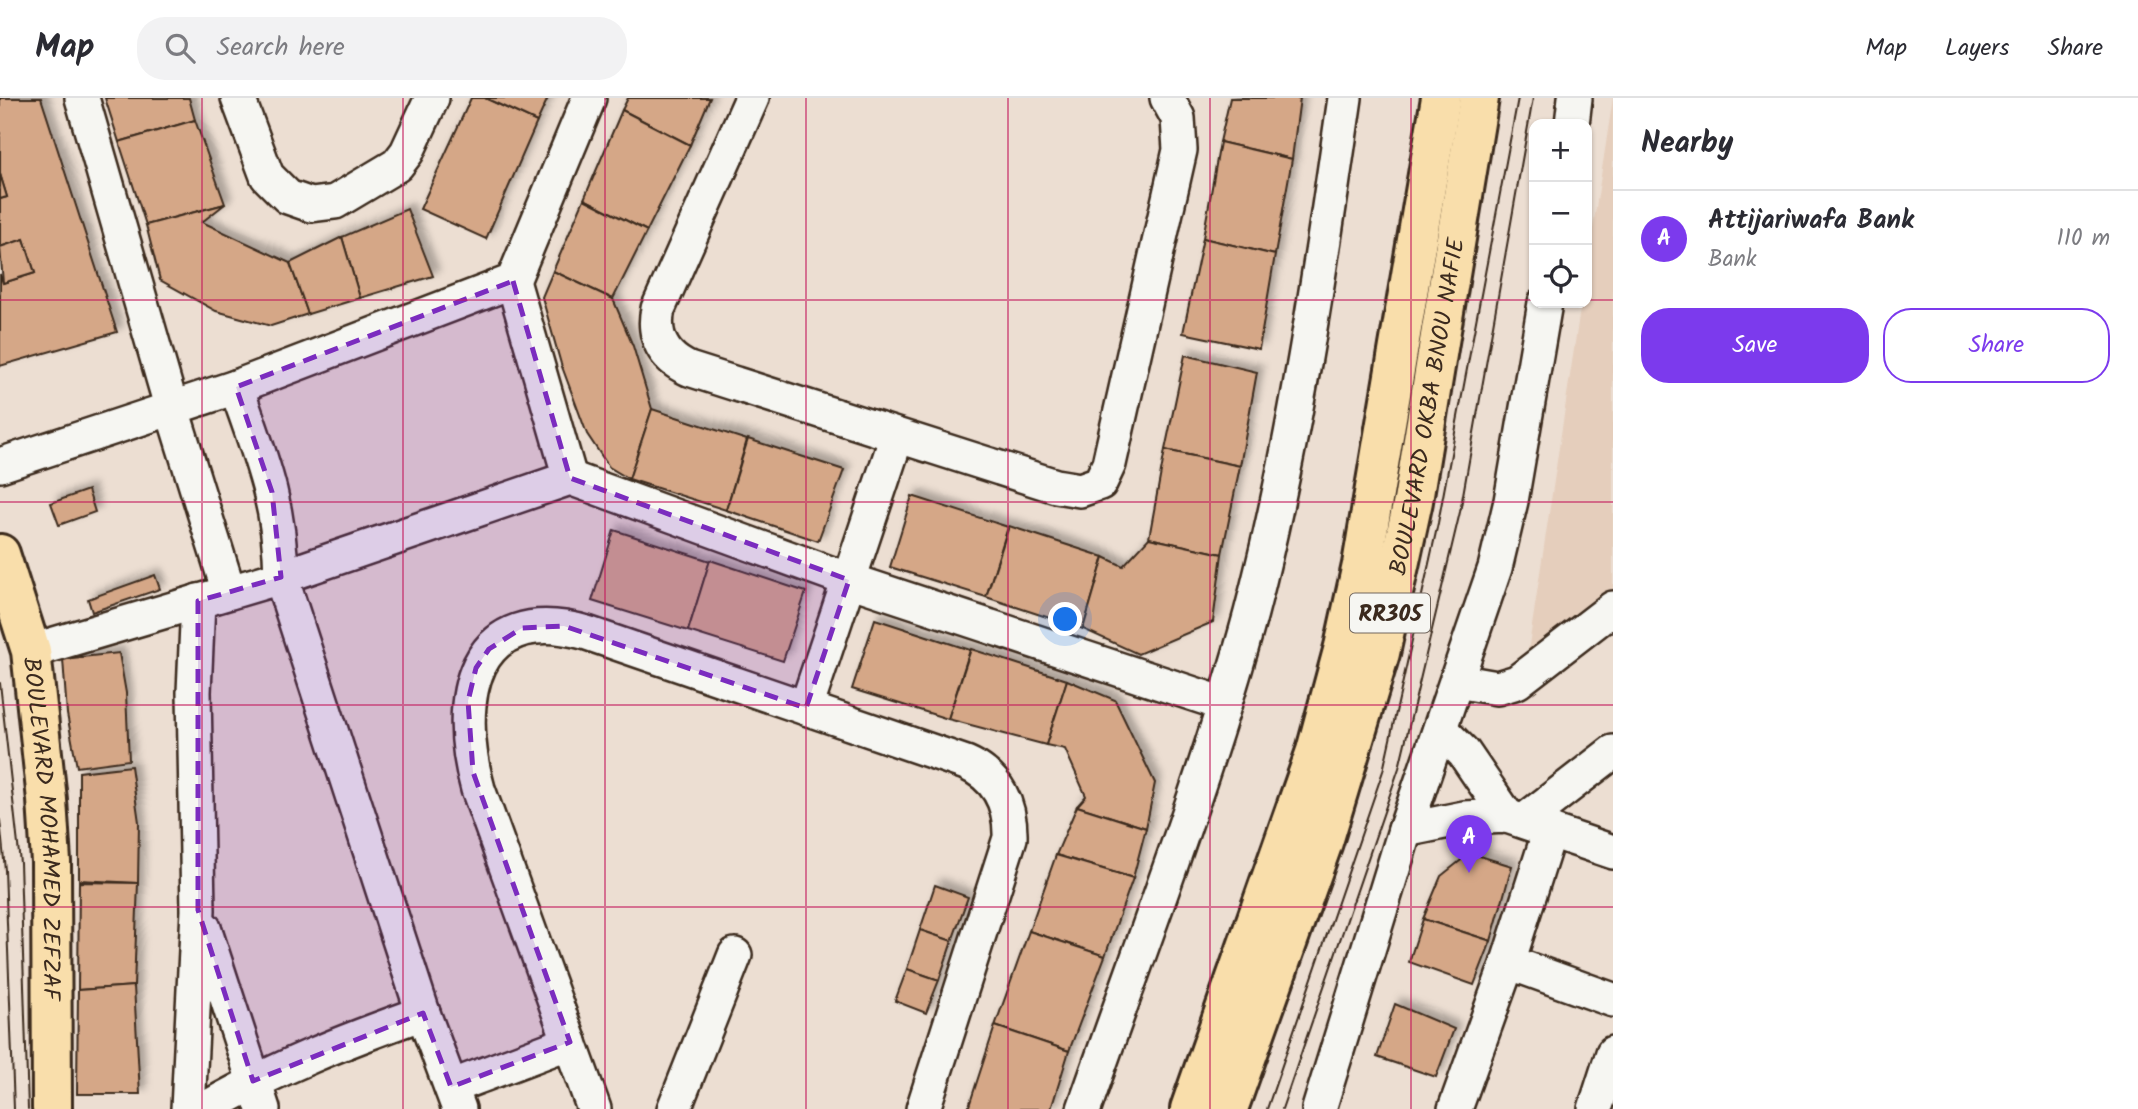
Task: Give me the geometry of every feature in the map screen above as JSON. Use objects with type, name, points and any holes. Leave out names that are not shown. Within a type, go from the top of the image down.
[{"type":"main road","name":"BOULEVARD OKBA BNOU NAFIE","points":[[1190,1109],[1316,751],[1344,647],[1362,565],[1441,98]]},
{"type":"main road","name":"BOULEVARD OKBA BNOU NAFIE","points":[[1228,1109],[1322,842],[1380,653],[1413,500],[1479,98]]},
{"type":"main road","name":"BOULEVARD MOHAMED ZEFZAF","points":[[0,554],[31,651],[51,862],[52,1109]]},
{"type":"street","points":[[82,98],[171,406],[213,596],[194,692],[198,910],[188,1109]]},
{"type":"street","points":[[238,98],[267,176],[288,197],[311,205],[335,202],[397,165],[407,152],[432,98]]},
{"type":"street","points":[[570,478],[513,281],[589,98]]},
{"type":"street","points":[[752,98],[658,309],[656,327],[660,344],[676,362],[689,369],[1073,490],[1090,489],[1104,479],[1180,150],[1178,118],[1167,98]]},
{"type":"street","points":[[1084,1109],[1224,704],[1250,614],[1289,443],[1329,214],[1345,98]]},
{"type":"street","points":[[1573,119],[1575,98]]},
{"type":"street","points":[[0,465],[171,406],[236,387],[513,281]]},
{"type":"street","points":[[1319,1109],[1405,830],[1485,601],[1506,523],[1544,308]]},
{"type":"street","points":[[236,387],[272,492],[278,520],[281,576],[423,1013],[455,1098],[569,1042]]},
{"type":"street","points":[[806,708],[897,436]]},
{"type":"street","points":[[31,651],[281,576],[570,478],[849,580],[1224,704]]},
{"type":"street","points":[[1457,681],[1497,688],[1517,682],[1613,608]]},
{"type":"street","points":[[594,1109],[473,772],[468,740],[468,701],[477,668],[489,649],[503,636],[522,628],[564,626],[976,767],[996,784],[1006,808],[1010,838],[923,1109]]},
{"type":"street","points":[[1440,729],[1527,822]]},
{"type":"street","points":[[1455,1109],[1508,962],[1527,822],[1613,751]]},
{"type":"street","points":[[1405,830],[1464,818],[1527,822],[1613,852]]},
{"type":"street","points":[[198,910],[258,1095]]},
{"type":"street","points":[[674,1109],[735,956]]},
{"type":"street","points":[[1508,962],[1613,1000]]},
{"type":"street","points":[[205,1109],[258,1095],[330,1046],[423,1013]]},
{"type":"street","points":[[1595,1109],[1613,1053]]},
{"type":"highlighted area","points":[[513,281],[570,478],[849,580],[806,708],[564,626],[522,628],[489,649],[476,668],[468,701],[473,772],[570,1042],[451,1087],[423,1013],[253,1081],[198,910],[198,601],[281,577],[272,492],[236,387]]},
{"type":"shaded area","points":[[1613,98],[1613,596],[1526,665],[1580,308],[1592,308],[1592,234]]},
{"type":"building","points":[[0,98],[41,98],[117,332],[0,366],[0,274],[3,283],[35,273],[24,239],[0,247],[0,199],[7,197],[0,174]]},
{"type":"building","points":[[105,98],[189,98],[195,120],[119,142]]},
{"type":"building","points":[[471,98],[485,98],[537,122],[486,239],[420,209]]},
{"type":"building","points":[[485,98],[548,98],[537,122]]},
{"type":"building","points":[[628,98],[710,98],[690,145],[622,110]]},
{"type":"building","points":[[1230,98],[1300,98],[1292,159],[1220,142]]},
{"type":"building","points":[[622,110],[690,145],[647,231],[584,199]]},
{"type":"building","points":[[195,120],[225,204],[146,225],[119,142]]},
{"type":"building","points":[[1220,142],[1292,159],[1275,255],[1203,238]]},
{"type":"building","points":[[0,174],[7,197],[0,199]]},
{"type":"building","points":[[584,199],[647,231],[613,299],[553,271]]},
{"type":"building","points":[[225,204],[202,222],[290,263],[308,314],[271,326],[216,311],[160,280],[146,225]]},
{"type":"building","points":[[407,209],[433,276],[360,298],[342,237]]},
{"type":"building","points":[[342,237],[360,298],[308,314],[290,263]]},
{"type":"building","points":[[1203,238],[1275,255],[1259,349],[1183,333]]},
{"type":"building","points":[[24,239],[35,273],[3,283],[0,247]]},
{"type":"building","points":[[553,271],[613,299],[633,346],[652,409],[629,479],[609,467],[587,434],[561,364],[542,297]]},
{"type":"building","points":[[1185,355],[1257,372],[1240,466],[1165,450]]},
{"type":"building","points":[[652,409],[747,440],[726,510],[629,479]]},
{"type":"building","points":[[748,439],[844,470],[818,541],[726,510]]},
{"type":"building","points":[[1165,450],[1240,466],[1222,554],[1149,538]]},
{"type":"building","points":[[88,490],[95,512],[59,525],[51,503]]},
{"type":"building","points":[[912,496],[1008,527],[986,597],[890,567]]},
{"type":"building","points":[[1009,526],[1104,557],[1083,629],[986,597]]},
{"type":"building","points":[[614,530],[710,561],[688,631],[592,601]]},
{"type":"building","points":[[1149,538],[1222,554],[1213,622],[1138,654],[1083,629],[1104,557],[1123,566]]},
{"type":"building","points":[[710,560],[806,592],[783,661],[688,631]]},
{"type":"building","points":[[155,575],[160,589],[92,612],[88,599]]},
{"type":"building","points":[[875,619],[970,650],[948,719],[852,689]]},
{"type":"building","points":[[971,649],[1067,680],[1046,745],[948,719]]},
{"type":"building","points":[[119,653],[126,693],[129,760],[77,767],[67,714],[63,659]]},
{"type":"building","points":[[1067,680],[1115,700],[1155,783],[1146,828],[1077,806],[1086,796],[1065,749],[1046,745]]},
{"type":"building","points":[[131,766],[139,822],[138,883],[79,880],[79,772]]},
{"type":"building","points":[[1077,806],[1146,828],[1133,878],[1056,855]]},
{"type":"building","points":[[1470,853],[1512,866],[1491,941],[1423,919],[1441,876]]},
{"type":"building","points":[[1056,855],[1133,878],[1105,956],[1029,931]]},
{"type":"building","points":[[79,882],[138,883],[134,986],[78,990]]},
{"type":"building","points":[[935,885],[968,897],[952,941],[920,930]]},
{"type":"building","points":[[1423,919],[1491,941],[1474,985],[1409,962]]},
{"type":"building","points":[[920,930],[952,941],[939,980],[907,969]]},
{"type":"building","points":[[1029,931],[1105,956],[1069,1051],[995,1026]]},
{"type":"building","points":[[907,969],[939,980],[926,1013],[895,1001]]},
{"type":"building","points":[[134,986],[140,1094],[77,1094],[78,990]]},
{"type":"building","points":[[1395,1004],[1454,1029],[1436,1077],[1377,1057]]},
{"type":"building","points":[[995,1026],[1069,1051],[1051,1109],[968,1109]]},
{"type":"tram line","points":[[1267,1109],[1383,771],[1438,523],[1518,98]]},
{"type":"tram line","points":[[1282,1109],[1399,768],[1460,512],[1533,98]]},
{"type":"tram line","points":[[0,683],[20,863],[28,1109]]},
{"type":"tram line","points":[[0,820],[5,870],[14,1109]]},
{"type":"place","name":"Attijariwafa Bank","points":[[1469,873]]}]
